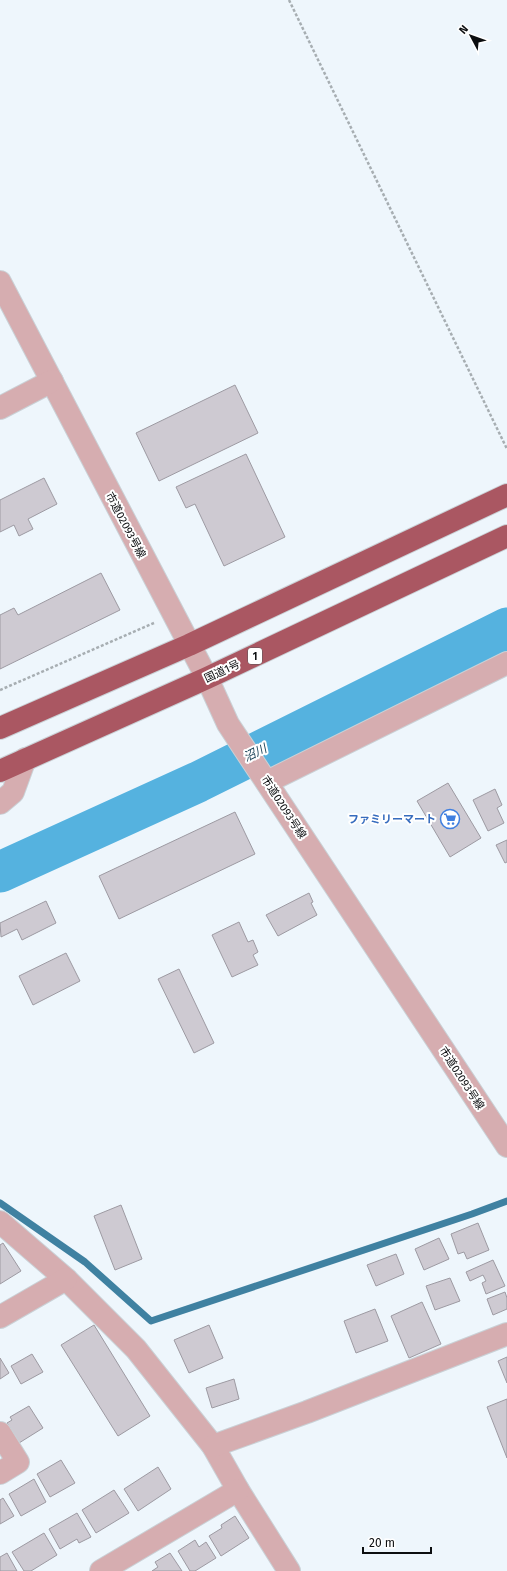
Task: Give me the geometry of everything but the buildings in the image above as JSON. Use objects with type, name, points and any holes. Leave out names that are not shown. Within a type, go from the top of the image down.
[{"type":"highway","points":[[0,728],[189,645],[507,495]]},
{"type":"highway","name":"国道1号","points":[[0,771],[207,678],[507,536]]},
{"type":"street","name":"市道02093号線","points":[[0,282],[207,678],[228,724],[507,1146]]},
{"type":"street","points":[[0,408],[52,381]]},
{"type":"street","points":[[265,779],[507,663]]},
{"type":"street","points":[[0,803],[13,792],[25,759]]},
{"type":"street","points":[[0,1222],[66,1278],[136,1349],[214,1446],[238,1490],[290,1571]]},
{"type":"street","points":[[0,1318],[66,1278]]},
{"type":"street","points":[[214,1446],[307,1412],[507,1334]]},
{"type":"street","points":[[0,1432],[18,1462],[0,1473]]},
{"type":"street","points":[[101,1571],[238,1490]]},
{"type":"path","points":[[289,0],[507,449]]},
{"type":"path","points":[[0,690],[173,615]]},
{"type":"waterway","name":"沼川","points":[[0,872],[198,782],[507,628]]},
{"type":"waterway","points":[[0,1203],[85,1262],[151,1321],[507,1201]]},
{"type":"place","name":"ファミリーマート","points":[[450,819]]}]
